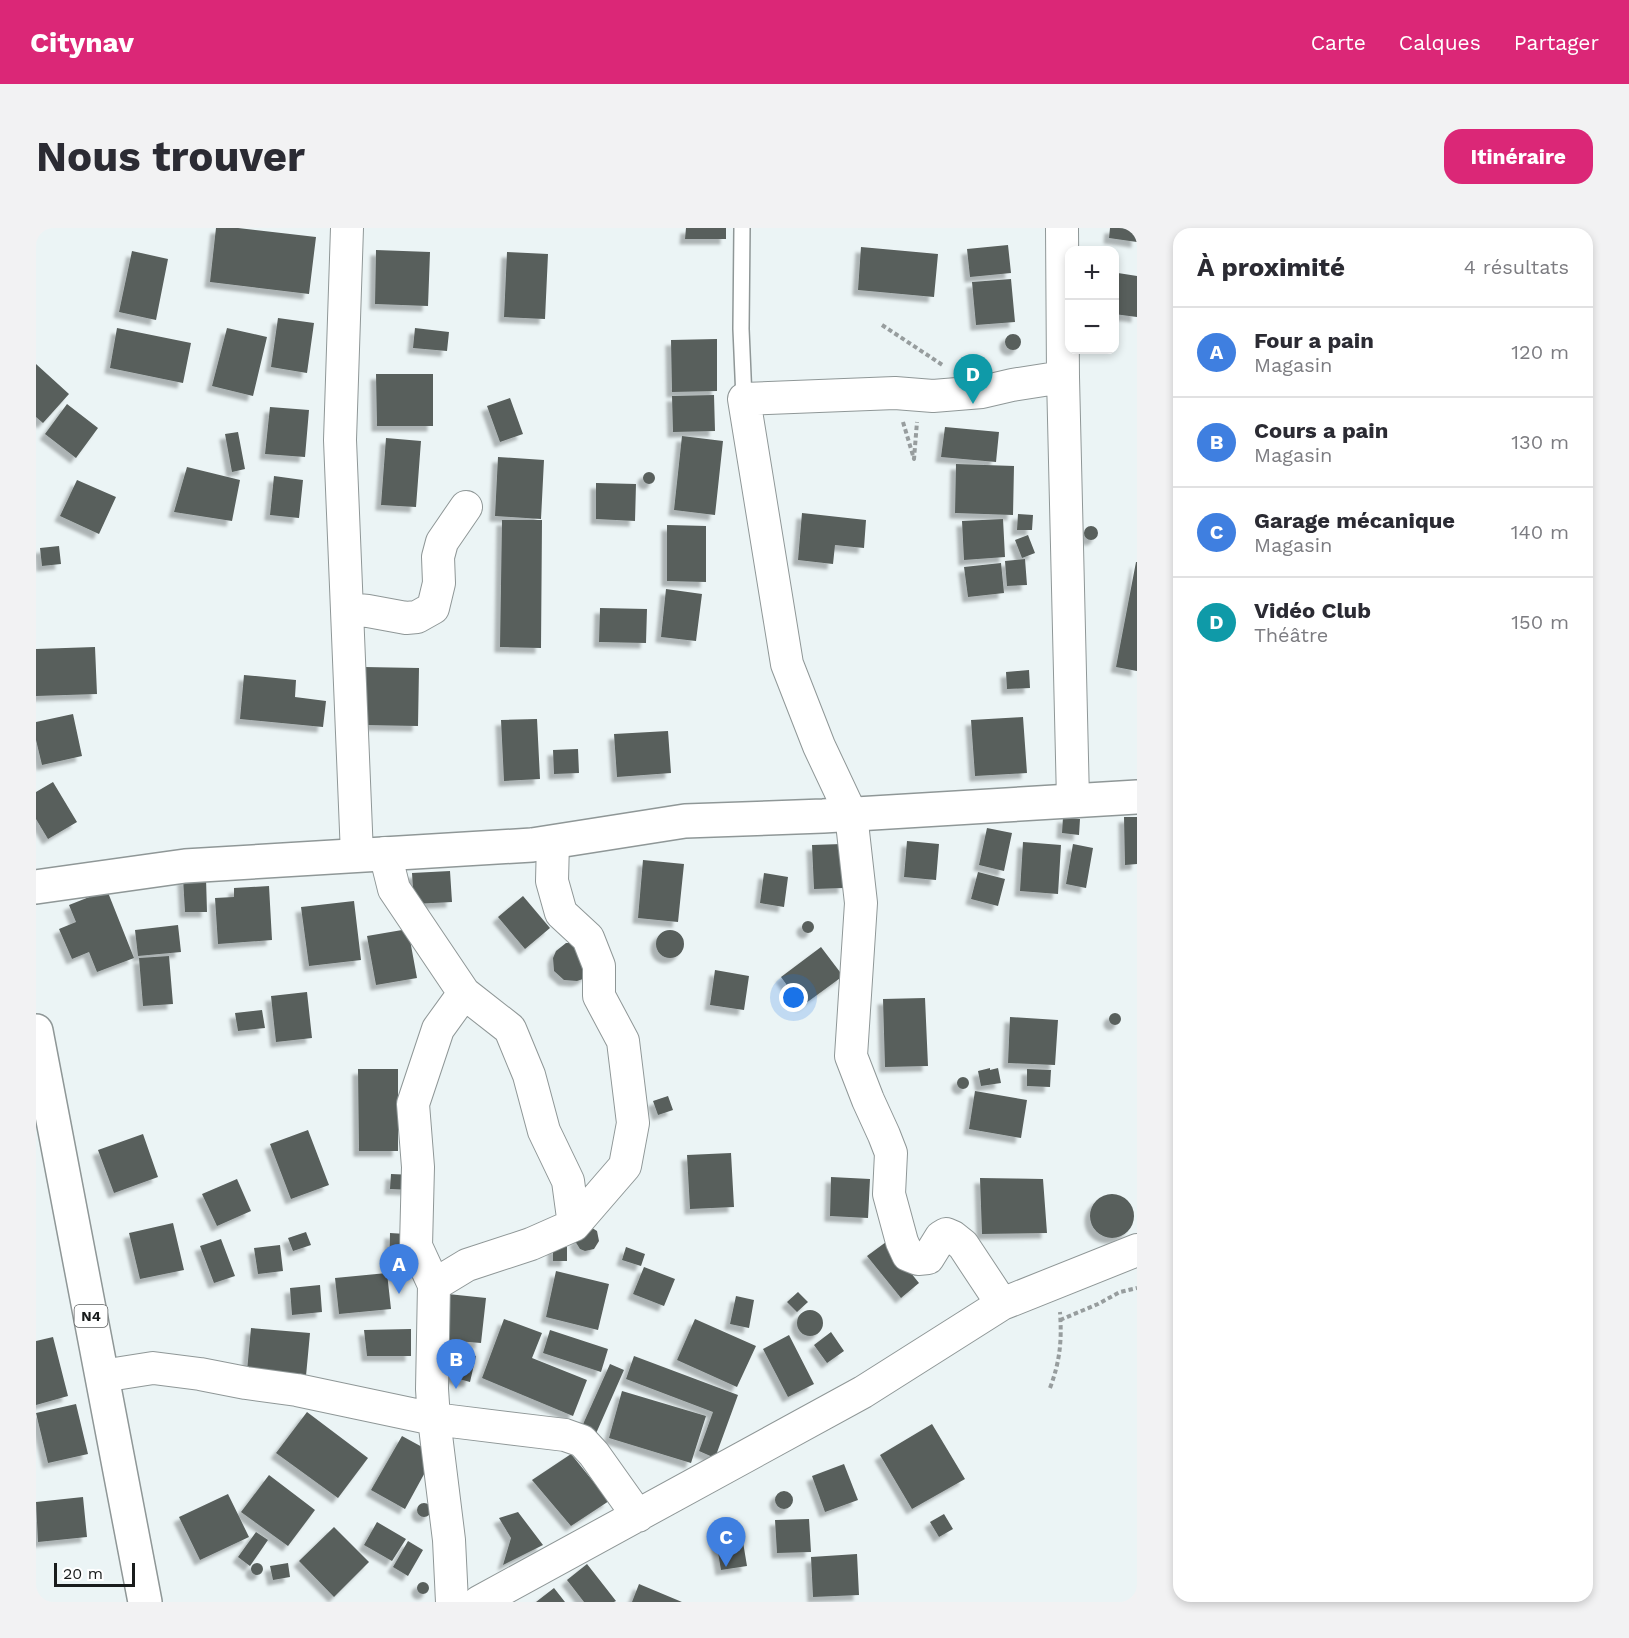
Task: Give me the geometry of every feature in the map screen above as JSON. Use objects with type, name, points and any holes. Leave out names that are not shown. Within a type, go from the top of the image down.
[{"type":"main road","points":[[36,887],[185,866],[532,845],[685,821],[851,814],[1137,797]]},
{"type":"main road","name":"N4","points":[[36,1031],[146,1602]]},
{"type":"street","points":[[347,228],[340,440],[347,609],[371,854],[464,993],[510,1029],[529,1075],[544,1131],[568,1181],[574,1225]]},
{"type":"street","points":[[1062,228],[1063,377],[1073,800]]},
{"type":"street","points":[[1002,1304],[963,1245],[953,1237],[946,1234],[941,1237],[927,1258],[918,1259],[908,1255],[902,1242],[889,1194],[891,1153],[851,1056],[861,903],[851,814],[819,746],[787,664],[744,399],[895,393],[933,396],[982,392],[1063,377]]},
{"type":"street","points":[[347,609],[406,618],[417,617],[433,608],[439,583],[438,556],[442,542],[466,507]]},
{"type":"street","points":[[434,1285],[467,1265],[531,1244],[574,1225],[625,1166],[633,1123],[623,1041],[599,996],[599,966],[588,938],[561,913],[552,881],[553,842]]},
{"type":"street","points":[[452,1602],[449,1540],[432,1389],[434,1285],[416,1246],[418,1167],[413,1104],[438,1029],[464,993]]},
{"type":"street","points":[[479,1602],[863,1392],[1002,1304],[1137,1250]]},
{"type":"street","points":[[102,1376],[153,1368],[177,1371],[297,1390],[434,1419],[565,1435],[582,1441],[594,1454],[638,1516]]},
{"type":"lane","points":[[742,228],[741,328],[744,399]]},
{"type":"path","points":[[882,325],[951,371]]},
{"type":"path","points":[[1050,1388],[1058,1366],[1060,1350],[1060,1282]]},
{"type":"path","points":[[1060,1320],[1120,1292],[1137,1288]]},
{"type":"building","points":[[216,228],[238,228],[316,237],[309,294],[210,282]]},
{"type":"building","points":[[686,228],[726,228],[726,239],[685,239]]},
{"type":"building","points":[[1110,228],[1137,228],[1137,242],[1109,238]]},
{"type":"building","points":[[1008,245],[1011,273],[970,277],[967,249]]},
{"type":"building","points":[[861,247],[938,254],[934,297],[858,290]]},
{"type":"building","points":[[376,250],[430,252],[428,306],[375,304]]},
{"type":"building","points":[[132,251],[168,259],[156,320],[119,312]]},
{"type":"building","points":[[507,252],[548,254],[545,319],[504,317]]},
{"type":"building","points":[[1119,273],[1137,276],[1137,317],[1119,315]]},
{"type":"building","points":[[1011,279],[1015,322],[976,325],[972,282]]},
{"type":"building","points":[[278,318],[314,323],[307,373],[271,367]]},
{"type":"building","points":[[117,328],[191,343],[183,383],[110,368]]},
{"type":"building","points":[[227,328],[267,337],[253,396],[212,386]]},
{"type":"building","points":[[415,328],[449,332],[447,351],[413,348]]},
{"type":"building","points":[[1013,334],[1021,342],[1013,350],[1005,342]]},
{"type":"building","points":[[717,339],[717,391],[672,392],[671,340]]},
{"type":"building","points":[[36,364],[69,394],[43,423],[36,417]]},
{"type":"building","points":[[376,374],[433,374],[433,426],[377,426]]},
{"type":"building","points":[[714,395],[715,431],[673,432],[672,396]]},
{"type":"building","points":[[510,398],[523,434],[500,442],[487,406]]},
{"type":"building","points":[[67,404],[98,428],[76,458],[45,434]]},
{"type":"building","points":[[270,407],[309,410],[305,457],[265,454]]},
{"type":"building","points":[[945,427],[999,432],[996,462],[941,457]]},
{"type":"building","points":[[238,432],[245,469],[232,472],[225,434]]},
{"type":"building","points":[[682,436],[723,441],[715,515],[674,510]]},
{"type":"building","points":[[386,438],[421,441],[416,507],[381,505]]},
{"type":"building","points":[[498,457],[544,460],[541,519],[495,516]]},
{"type":"building","points":[[956,464],[1014,466],[1013,515],[955,513]]},
{"type":"building","points":[[187,467],[240,480],[232,521],[174,512]]},
{"type":"building","points":[[651,472],[654,473],[654,483],[647,484],[644,483],[643,476],[644,473]]},
{"type":"building","points":[[274,476],[303,480],[299,518],[270,515]]},
{"type":"building","points":[[77,480],[116,497],[99,534],[60,516]]},
{"type":"building","points":[[596,483],[636,484],[635,521],[596,519]]},
{"type":"building","points":[[802,513],[866,520],[864,548],[835,545],[833,564],[798,560]]},
{"type":"building","points":[[1018,514],[1033,515],[1032,530],[1017,530]]},
{"type":"building","points":[[1003,519],[1005,557],[964,560],[962,521]]},
{"type":"building","points":[[502,520],[542,520],[541,648],[500,647]]},
{"type":"building","points":[[667,525],[706,526],[706,582],[667,581]]},
{"type":"building","points":[[1091,526],[1096,528],[1098,533],[1096,538],[1091,540],[1086,538],[1084,533],[1086,528]]},
{"type":"building","points":[[1028,535],[1035,553],[1022,558],[1015,540]]},
{"type":"building","points":[[59,546],[61,564],[42,566],[40,548]]},
{"type":"building","points":[[1025,559],[1027,585],[1007,586],[1005,561]]},
{"type":"building","points":[[1137,562],[1137,671],[1116,667]]},
{"type":"building","points":[[1001,563],[1004,593],[968,597],[964,567]]},
{"type":"building","points":[[666,589],[702,594],[696,641],[661,637]]},
{"type":"building","points":[[600,608],[647,609],[646,643],[599,642]]},
{"type":"building","points":[[95,647],[97,694],[36,696],[36,649]]},
{"type":"building","points":[[364,667],[419,668],[418,726],[363,725]]},
{"type":"building","points":[[1029,670],[1030,688],[1007,689],[1006,672]]},
{"type":"building","points":[[244,675],[296,680],[295,697],[326,701],[323,727],[240,719]]},
{"type":"building","points":[[73,714],[82,756],[42,765],[36,740],[36,722]]},
{"type":"building","points":[[1023,717],[1027,773],[975,776],[971,720]]},
{"type":"building","points":[[537,719],[540,779],[504,781],[501,720]]},
{"type":"building","points":[[668,731],[671,773],[617,777],[614,734]]},
{"type":"building","points":[[578,749],[579,773],[554,774],[553,750]]},
{"type":"building","points":[[53,782],[77,822],[48,839],[36,819],[36,792]]},
{"type":"building","points":[[1063,817],[1080,819],[1079,835],[1062,833]]},
{"type":"building","points":[[1124,817],[1137,817],[1137,864],[1125,865]]},
{"type":"building","points":[[987,828],[1012,833],[1004,871],[979,865]]},
{"type":"building","points":[[907,841],[939,844],[936,880],[904,877]]},
{"type":"building","points":[[1023,842],[1061,845],[1058,894],[1020,891]]},
{"type":"building","points":[[842,844],[844,888],[814,889],[812,845]]},
{"type":"building","points":[[1073,844],[1093,848],[1086,888],[1066,884]]},
{"type":"building","points":[[643,860],[684,864],[678,922],[638,918]]},
{"type":"building","points":[[450,871],[452,902],[414,904],[412,873]]},
{"type":"building","points":[[978,872],[1005,879],[998,906],[971,899]]},
{"type":"building","points":[[764,873],[788,877],[784,907],[760,903]]},
{"type":"building","points":[[183,878],[206,878],[207,912],[185,912]]},
{"type":"building","points":[[269,886],[272,940],[218,944],[215,898],[234,897],[234,888]]},
{"type":"building","points":[[107,890],[134,958],[97,972],[89,952],[72,959],[59,929],[76,922],[69,905]]},
{"type":"building","points":[[523,896],[550,928],[525,949],[498,917]]},
{"type":"building","points":[[354,901],[361,960],[309,966],[301,907]]},
{"type":"building","points":[[808,921],[814,927],[808,933],[802,927]]},
{"type":"building","points":[[178,925],[181,952],[138,956],[135,930]]},
{"type":"building","points":[[408,929],[417,978],[376,985],[367,936]]},
{"type":"building","points":[[670,930],[680,934],[684,944],[680,954],[670,958],[660,954],[656,944],[660,934]]},
{"type":"building","points":[[566,943],[573,943],[588,974],[583,979],[564,980],[554,971],[553,958],[556,951]]},
{"type":"building","points":[[821,947],[843,976],[802,1006],[781,977]]},
{"type":"building","points":[[169,956],[173,1004],[143,1006],[139,958]]},
{"type":"building","points":[[715,970],[749,976],[744,1010],[710,1005]]},
{"type":"building","points":[[307,992],[312,1038],[276,1042],[271,996]]},
{"type":"building","points":[[925,998],[928,1066],[885,1067],[883,999]]},
{"type":"building","points":[[262,1010],[265,1028],[238,1031],[235,1013]]},
{"type":"building","points":[[1115,1013],[1121,1019],[1115,1025],[1109,1019]]},
{"type":"building","points":[[1010,1017],[1058,1020],[1055,1065],[1008,1063]]},
{"type":"building","points":[[990,1068],[990,1070],[998,1068],[1001,1083],[981,1086],[978,1071]]},
{"type":"building","points":[[358,1069],[398,1069],[398,1151],[359,1151]]},
{"type":"building","points":[[1027,1069],[1051,1070],[1050,1087],[1027,1086]]},
{"type":"building","points":[[965,1077],[969,1083],[965,1089],[961,1089],[957,1081]]},
{"type":"building","points":[[975,1091],[1027,1100],[1021,1138],[969,1129]]},
{"type":"building","points":[[668,1096],[673,1110],[658,1115],[653,1101]]},
{"type":"building","points":[[308,1130],[329,1185],[291,1199],[270,1144]]},
{"type":"building","points":[[143,1134],[158,1177],[114,1193],[98,1150]]},
{"type":"building","points":[[731,1153],[734,1207],[690,1209],[687,1155]]},
{"type":"building","points":[[391,1174],[414,1175],[413,1190],[390,1189]]},
{"type":"building","points":[[831,1177],[870,1179],[868,1218],[830,1216]]},
{"type":"building","points":[[980,1178],[1043,1179],[1047,1233],[982,1234]]},
{"type":"building","points":[[237,1179],[251,1211],[217,1226],[202,1194]]},
{"type":"building","points":[[1112,1194],[1127,1201],[1134,1216],[1127,1231],[1112,1238],[1097,1231],[1090,1216],[1097,1201]]},
{"type":"building","points":[[173,1223],[184,1270],[140,1279],[129,1233]]},
{"type":"building","points":[[589,1226],[597,1231],[599,1241],[594,1249],[585,1251],[580,1249],[575,1241]]},
{"type":"building","points":[[306,1232],[311,1245],[293,1251],[288,1238]]},
{"type":"building","points":[[390,1233],[406,1234],[405,1275],[389,1274]]},
{"type":"building","points":[[221,1239],[235,1276],[214,1283],[200,1246]]},
{"type":"building","points":[[886,1242],[919,1283],[901,1298],[867,1256]]},
{"type":"building","points":[[280,1245],[283,1271],[258,1274],[254,1248]]},
{"type":"building","points":[[553,1247],[567,1247],[567,1261],[553,1261]]},
{"type":"building","points":[[626,1247],[645,1254],[641,1266],[622,1260]]},
{"type":"building","points":[[644,1267],[675,1279],[664,1306],[633,1294]]},
{"type":"building","points":[[556,1271],[609,1284],[598,1330],[546,1317]]},
{"type":"building","points":[[387,1273],[391,1309],[339,1314],[335,1278]]},
{"type":"building","points":[[320,1285],[322,1312],[292,1315],[290,1288]]},
{"type":"building","points":[[798,1292],[808,1302],[797,1312],[787,1302]]},
{"type":"building","points":[[448,1294],[486,1298],[481,1343],[444,1340]]},
{"type":"building","points":[[736,1296],[754,1300],[749,1328],[730,1324]]},
{"type":"building","points":[[810,1310],[819,1314],[823,1323],[819,1332],[810,1336],[801,1332],[797,1323],[801,1314]]},
{"type":"building","points":[[504,1319],[542,1333],[532,1358],[587,1380],[573,1416],[482,1378]]},
{"type":"building","points":[[695,1319],[756,1346],[737,1387],[677,1360]]},
{"type":"building","points":[[251,1328],[310,1333],[306,1376],[247,1371]]},
{"type":"building","points":[[411,1329],[411,1356],[367,1356],[364,1330]]},
{"type":"building","points":[[550,1330],[608,1349],[601,1372],[543,1353]]},
{"type":"building","points":[[831,1332],[844,1351],[827,1363],[814,1345]]},
{"type":"building","points":[[789,1335],[814,1384],[788,1397],[763,1349]]},
{"type":"building","points":[[53,1337],[68,1396],[36,1405],[36,1341]]},
{"type":"building","points":[[443,1348],[476,1356],[470,1382],[437,1373]]},
{"type":"building","points":[[634,1356],[738,1395],[715,1458],[699,1451],[713,1412],[626,1379]]},
{"type":"building","points":[[610,1364],[624,1370],[594,1438],[580,1431]]},
{"type":"building","points":[[622,1391],[706,1416],[691,1463],[609,1438]]},
{"type":"building","points":[[76,1404],[88,1454],[48,1463],[36,1413]]},
{"type":"building","points":[[307,1412],[368,1458],[338,1498],[276,1453]]},
{"type":"building","points":[[932,1424],[965,1479],[912,1509],[880,1455]]},
{"type":"building","points":[[402,1436],[435,1454],[405,1509],[371,1490]]},
{"type":"building","points":[[571,1454],[609,1501],[571,1526],[532,1480]]},
{"type":"building","points":[[844,1464],[858,1500],[825,1512],[812,1476]]},
{"type":"building","points":[[269,1475],[315,1510],[288,1546],[241,1512]]},
{"type":"building","points":[[784,1491],[790,1494],[793,1500],[790,1506],[784,1509],[778,1506],[775,1500],[778,1494]]},
{"type":"building","points":[[228,1494],[249,1537],[200,1560],[179,1517]]},
{"type":"building","points":[[83,1497],[87,1537],[38,1542],[36,1502]]},
{"type":"building","points":[[424,1503],[429,1505],[431,1510],[429,1515],[424,1517],[419,1515],[417,1510],[419,1505]]},
{"type":"building","points":[[518,1512],[543,1545],[503,1565],[511,1538],[499,1518]]},
{"type":"building","points":[[944,1514],[953,1529],[939,1537],[930,1522]]},
{"type":"building","points":[[809,1519],[811,1552],[777,1553],[775,1520]]},
{"type":"building","points":[[377,1522],[406,1539],[392,1561],[364,1545]]},
{"type":"building","points":[[334,1527],[369,1562],[334,1597],[299,1561]]},
{"type":"building","points":[[256,1532],[268,1540],[250,1566],[238,1557]]},
{"type":"building","points":[[742,1536],[747,1566],[721,1570],[716,1541]]},
{"type":"building","points":[[408,1541],[423,1550],[408,1576],[393,1567]]},
{"type":"building","points":[[857,1554],[859,1595],[813,1597],[811,1557]]},
{"type":"building","points":[[257,1563],[263,1569],[257,1575],[251,1569]]},
{"type":"building","points":[[288,1563],[290,1577],[273,1580],[270,1566]]},
{"type":"building","points":[[587,1564],[616,1601],[584,1602],[567,1580]]},
{"type":"building","points":[[425,1582],[429,1588],[425,1594],[421,1594],[417,1586]]},
{"type":"building","points":[[639,1584],[682,1602],[632,1602]]},
{"type":"building","points":[[554,1588],[565,1602],[536,1602]]},
{"type":"place","name":"Vidéo Club","points":[[973,404]]},
{"type":"place","name":"Four a pain","points":[[399,1294]]},
{"type":"place","name":"Cours a pain","points":[[456,1389]]},
{"type":"place","name":"Garage mécanique","points":[[726,1567]]}]
